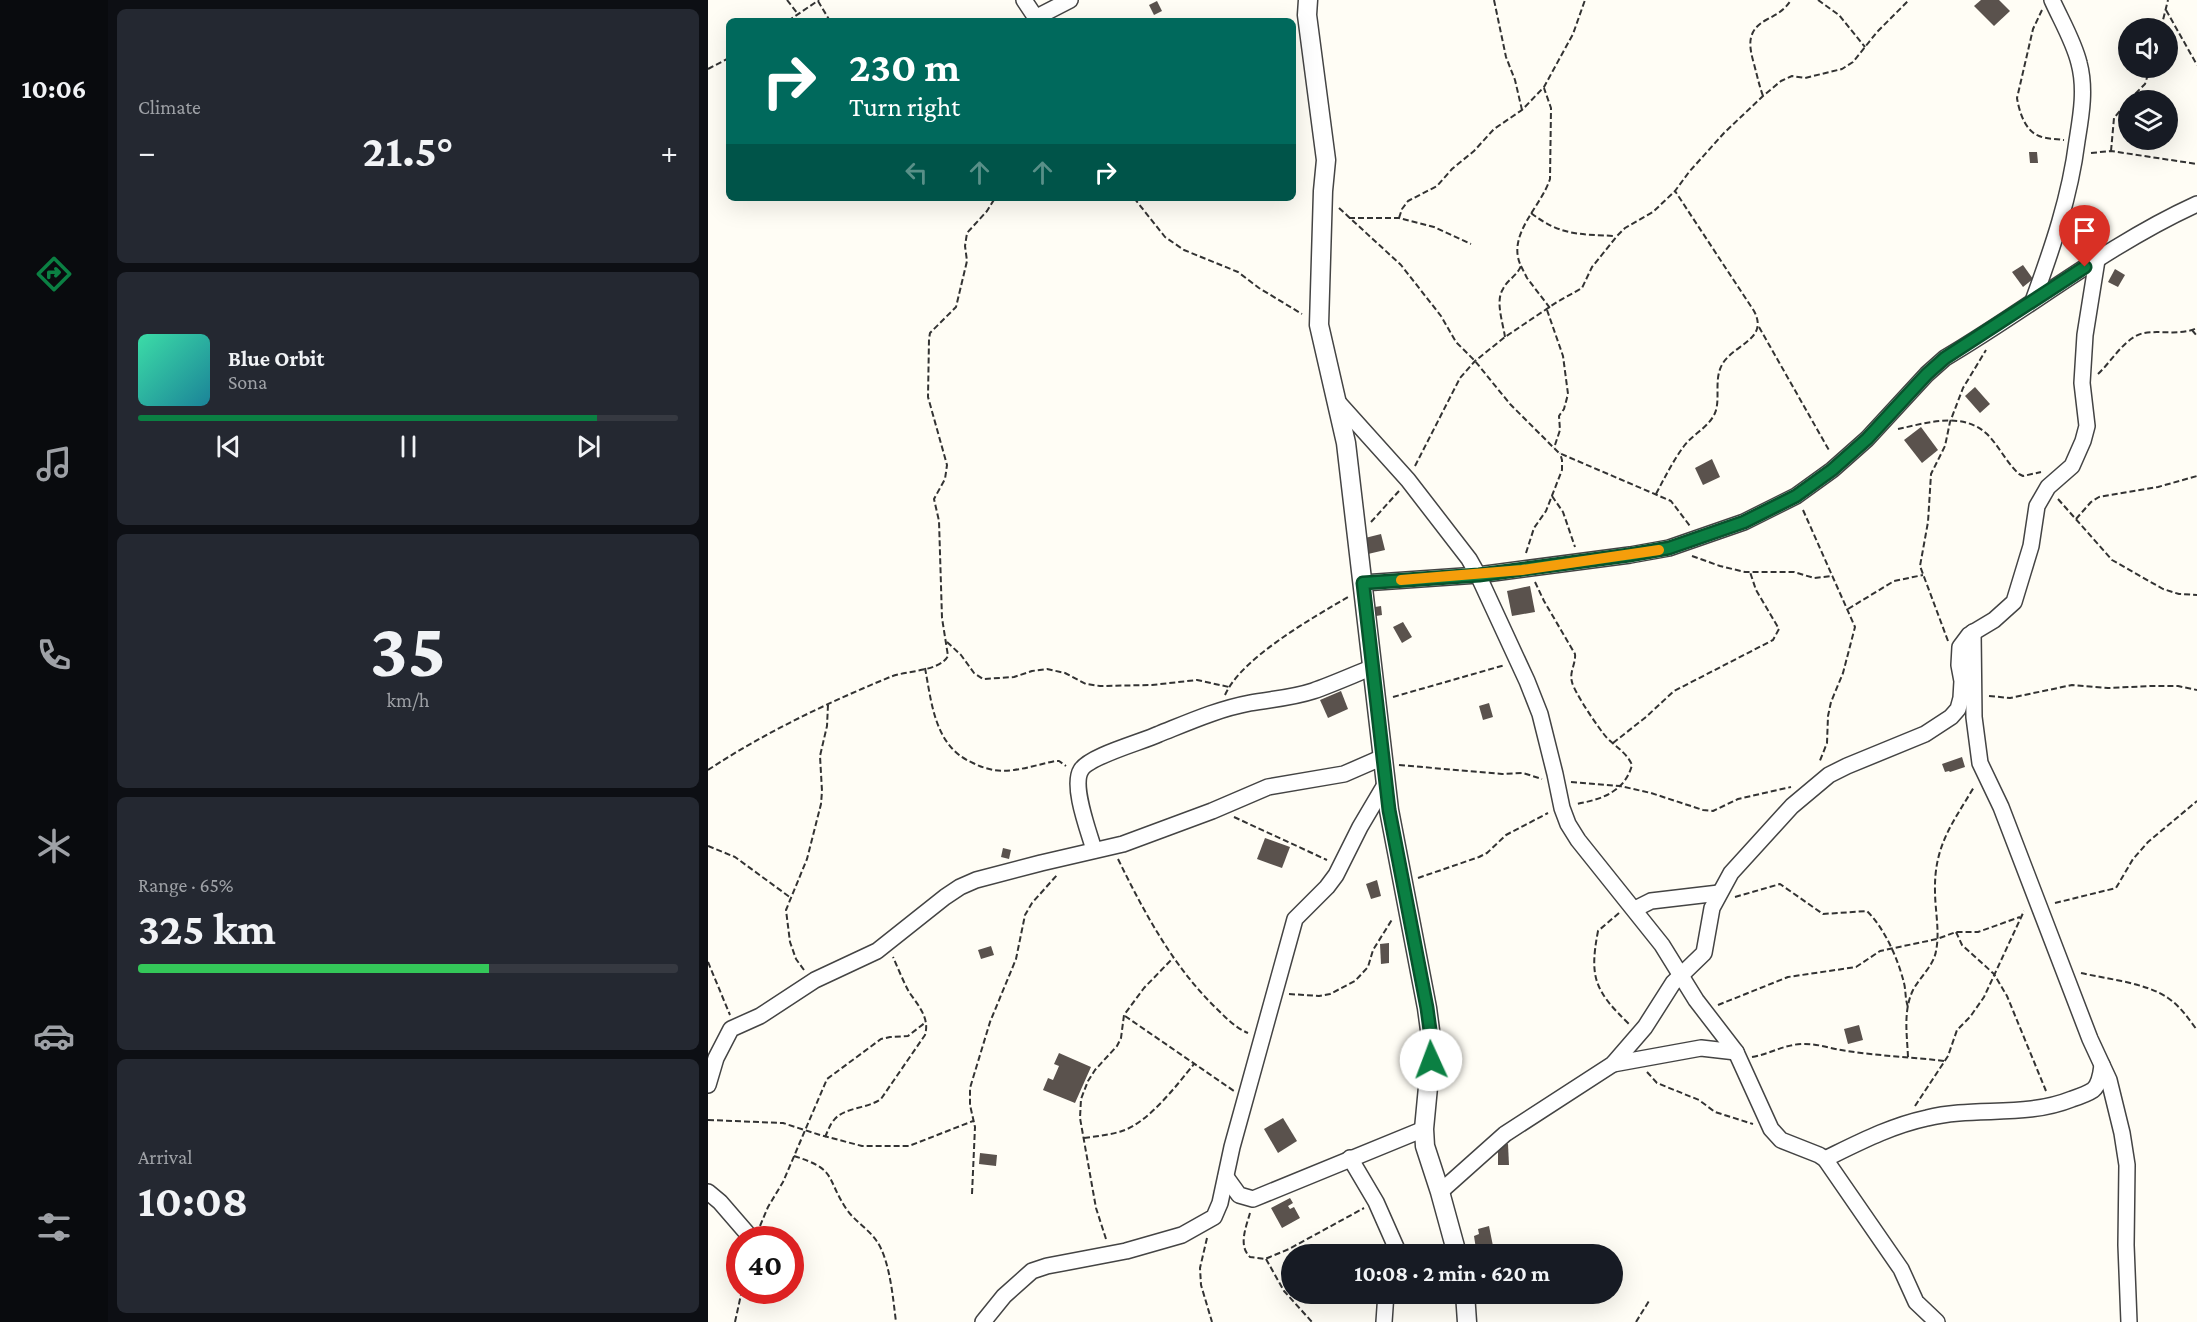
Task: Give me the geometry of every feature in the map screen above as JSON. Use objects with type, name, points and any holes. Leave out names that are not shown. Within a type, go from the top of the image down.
[{"type":"street","points":[[1023,0],[1037,18]]},
{"type":"street","points":[[1040,18],[1070,0]]},
{"type":"street","points":[[1308,0],[1307,15],[1326,160],[1319,320],[1346,443],[1389,810],[1421,972],[1432,1045],[1424,1129],[1425,1146],[1453,1244]]},
{"type":"street","points":[[2033,301],[2067,200],[2082,112],[2079,63],[2048,4]]},
{"type":"street","points":[[1363,585],[1526,570],[1674,547],[1744,522],[1796,496],[1838,464],[1874,431],[1936,365],[2097,260],[2169,216],[2197,204]]},
{"type":"street","points":[[1440,1192],[1505,1134],[1613,1064],[1639,1034],[1665,994],[1704,953],[1712,908],[1725,896],[1731,873],[1785,814],[1823,780],[1847,766],[1925,734],[1951,717],[1958,709],[1962,681],[1960,646],[1963,640],[1994,620],[2014,602],[2031,546],[2037,506],[2048,488],[2075,460],[2087,426],[2082,383],[2085,335],[2097,260]]},
{"type":"street","points":[[1337,401],[1408,480],[1479,575],[1540,714],[1561,807],[1578,840],[1662,945],[1704,1010],[1738,1056],[1771,1129],[1781,1140],[1825,1159],[1901,1269],[1916,1302],[1937,1322]]},
{"type":"street","points":[[1973,632],[1977,751],[2039,904],[2090,1040],[2109,1080],[2122,1133],[2127,1166],[2126,1245],[2129,1322]]},
{"type":"street","points":[[1094,850],[1078,792],[1078,777],[1084,765],[1203,715],[1250,703],[1281,700],[1312,691],[1373,667]]},
{"type":"street","points":[[708,1085],[716,1058],[728,1031],[735,1025],[760,1016],[815,980],[865,958],[887,944],[960,887],[976,880],[1123,844],[1212,811],[1268,787],[1344,774],[1384,760]]},
{"type":"street","points":[[983,1322],[1004,1296],[1032,1271],[1182,1235],[1214,1217],[1220,1203],[1232,1147],[1294,919],[1327,887],[1341,866],[1360,827],[1386,783]]},
{"type":"street","points":[[1633,907],[1651,901],[1725,896]]},
{"type":"street","points":[[1613,1064],[1701,1048],[1738,1056]]},
{"type":"street","points":[[1825,1159],[1879,1132],[1928,1118],[1951,1114],[2034,1110],[2051,1106],[2093,1090],[2098,1082],[2102,1065]]},
{"type":"street","points":[[1226,1176],[1239,1195],[1252,1198],[1424,1129]]},
{"type":"street","points":[[1350,1158],[1376,1202],[1395,1244]]},
{"type":"street","points":[[708,1192],[746,1226]]},
{"type":"street","points":[[1384,1322],[1385,1304]]},
{"type":"street","points":[[1466,1304],[1467,1322]]},
{"type":"path","points":[[787,0],[798,14]]},
{"type":"path","points":[[792,18],[818,0],[828,18]]},
{"type":"path","points":[[1494,0],[1506,57],[1515,80],[1522,110]]},
{"type":"path","points":[[1399,218],[1408,201],[1437,186],[1494,129],[1522,110],[1544,87],[1574,34],[1585,0]]},
{"type":"path","points":[[1763,96],[1750,52],[1751,34],[1763,21],[1781,13],[1791,0]]},
{"type":"path","points":[[1818,0],[1839,15],[1865,47]]},
{"type":"path","points":[[1357,535],[1390,504],[1408,480],[1460,378],[1475,361],[1505,337],[1582,288],[1592,267],[1617,236],[1625,228],[1653,212],[1676,190],[1706,152],[1744,112],[1781,81],[1792,76],[1805,78],[1842,69],[1853,62],[1877,32],[1909,0]]},
{"type":"path","points":[[2164,18],[2168,0]]},
{"type":"path","points":[[2048,4],[2033,29],[2017,98],[2018,106],[2032,133],[2077,148],[2197,164]]},
{"type":"path","points":[[2166,10],[2197,65]]},
{"type":"path","points":[[708,69],[726,60]]},
{"type":"path","points":[[1544,87],[1551,108],[1550,179],[1520,235],[1517,258],[1527,278],[1548,309],[1563,356],[1568,394],[1564,409],[1559,416],[1560,429],[1554,448]]},
{"type":"path","points":[[2111,151],[2114,118],[2118,113]]},
{"type":"path","points":[[1676,190],[1754,311],[1759,327],[1838,464]]},
{"type":"path","points":[[1323,191],[1401,265],[1441,316],[1454,340],[1475,361],[1510,404],[1559,453],[1562,470],[1546,511],[1534,528],[1526,570],[1575,654],[1571,673],[1573,686],[1605,736],[1625,754],[1632,765],[1630,773],[1620,786],[1603,798],[1561,807],[1533,819],[1506,835],[1487,853],[1479,857],[1404,883]]},
{"type":"path","points":[[708,770],[739,749],[828,705],[900,673],[935,667],[945,661],[949,651],[942,618],[939,521],[934,499],[945,479],[947,465],[928,397],[928,345],[930,333],[953,312],[958,301],[967,261],[965,246],[967,233],[993,201]]},
{"type":"path","points":[[1136,201],[1165,237],[1184,250],[1238,272],[1301,314],[1319,320]]},
{"type":"path","points":[[1531,213],[1557,230],[1578,234],[1617,236]]},
{"type":"path","points":[[1350,218],[1399,218],[1434,228],[1471,244]]},
{"type":"path","points":[[1505,337],[1500,302],[1501,292],[1521,266]]},
{"type":"path","points":[[1656,494],[1684,446],[1715,414],[1718,376],[1723,363],[1754,335],[1759,327]]},
{"type":"path","points":[[1959,659],[1944,635],[1920,566],[1928,522],[1931,474],[1945,446],[1950,422],[1963,388],[1987,348],[1992,328]]},
{"type":"path","points":[[2082,383],[2098,374],[2133,338],[2145,333],[2180,333],[2197,328]]},
{"type":"path","points":[[2192,330],[2197,336]]},
{"type":"path","points":[[1874,431],[1941,420],[1962,421],[1986,433],[2019,474],[2023,476],[2043,472],[2061,476]]},
{"type":"path","points":[[1559,453],[1671,501],[1700,539]]},
{"type":"path","points":[[2076,520],[2091,502],[2099,497],[2158,487],[2197,476]]},
{"type":"path","points":[[2048,488],[2112,560],[2163,590],[2197,595]]},
{"type":"path","points":[[1551,496],[1563,512],[1579,561]]},
{"type":"path","points":[[1796,496],[1855,627],[1843,674],[1831,702],[1827,743],[1817,766]]},
{"type":"path","points":[[1674,547],[1698,559],[1750,572],[1794,572],[1814,578],[1833,576]]},
{"type":"path","points":[[1613,743],[1674,691],[1773,640],[1779,629],[1756,590],[1750,572]]},
{"type":"path","points":[[1848,609],[1894,581],[1923,575]]},
{"type":"path","points":[[1225,710],[1225,696],[1228,687],[1251,662],[1303,623],[1363,585]]},
{"type":"path","points":[[946,640],[974,673],[983,679],[1014,677],[1047,669],[1086,684],[1100,686],[1152,685],[1197,680],[1228,687]]},
{"type":"path","points":[[1375,700],[1396,697],[1517,661]]},
{"type":"path","points":[[925,668],[931,697],[944,738],[951,750],[963,759],[992,771],[1013,770],[1059,761],[1078,777]]},
{"type":"path","points":[[1974,696],[2010,698],[2072,685],[2108,688],[2178,686],[2197,690]]},
{"type":"path","points":[[815,980],[796,959],[790,942],[786,910],[810,852],[821,804],[820,756],[827,726],[828,705]]},
{"type":"path","points":[[1384,760],[1502,774],[1523,773],[1545,780],[1603,783],[1651,793],[1703,810],[1713,811],[1738,800],[1795,786]]},
{"type":"path","points":[[1908,1057],[1906,1014],[1908,1006],[1914,989],[1936,954],[1935,866],[1939,850],[1984,772]]},
{"type":"path","points":[[1704,1010],[1788,977],[1856,968],[1875,953],[1937,939],[1956,932],[1978,932],[2020,917],[2039,904],[2116,888],[2133,859],[2143,848],[2197,801]]},
{"type":"path","points":[[1212,811],[1246,822],[1341,866]]},
{"type":"path","points":[[708,846],[735,857],[791,898]]},
{"type":"path","points":[[1112,846],[1137,897],[1173,958],[1189,980],[1233,1024],[1262,1039]]},
{"type":"path","points":[[972,1194],[974,1120],[970,1105],[970,1088],[990,1022],[1016,958],[1025,915],[1032,903],[1075,855]]},
{"type":"path","points":[[1725,896],[1780,884],[1823,914],[1867,911],[1876,920],[1891,949],[1905,984],[1908,1006]]},
{"type":"path","points":[[1633,907],[1598,931],[1594,975],[1600,991],[1611,1007],[1639,1034]]},
{"type":"path","points":[[1274,994],[1318,996],[1330,994],[1355,981],[1368,967],[1373,950],[1393,917]]},
{"type":"path","points":[[1915,1106],[1948,1056],[1957,1030],[1974,1012],[2020,917]]},
{"type":"path","points":[[1956,932],[1966,949],[1994,974],[2007,996],[2051,1106]]},
{"type":"path","points":[[825,1137],[834,1119],[843,1112],[872,1106],[881,1099],[921,1042],[927,1028],[887,944]]},
{"type":"path","points":[[1110,1254],[1096,1208],[1079,1110],[1081,1099],[1095,1070],[1117,1046],[1121,1038],[1124,1015],[1144,988],[1173,958]]},
{"type":"path","points":[[708,962],[735,1025]]},
{"type":"path","points":[[2064,969],[2151,989],[2167,997],[2181,1008],[2197,1030]]},
{"type":"path","points":[[1124,1015],[1226,1084],[1245,1101]]},
{"type":"path","points":[[759,1226],[794,1156],[826,1079],[881,1039],[890,1036],[908,1036],[926,1022]]},
{"type":"path","points":[[1738,1056],[1768,1054],[1782,1046],[1815,1044],[1847,1052],[1944,1061]]},
{"type":"path","points":[[1634,1060],[1658,1083],[1699,1100],[1724,1116],[1771,1129]]},
{"type":"path","points":[[1084,1138],[1122,1131],[1136,1125],[1174,1089],[1194,1064]]},
{"type":"path","points":[[708,1120],[783,1123],[862,1146],[909,1146],[974,1120]]},
{"type":"path","points":[[794,1156],[815,1163],[825,1170],[833,1179],[849,1212],[878,1243],[885,1257],[896,1322]]},
{"type":"path","points":[[1252,1198],[1244,1250],[1250,1257],[1265,1259],[1289,1249],[1376,1202]]},
{"type":"path","points":[[1212,1322],[1201,1285],[1200,1268],[1203,1249],[1214,1217]]},
{"type":"path","points":[[1265,1259],[1284,1291],[1312,1322]]},
{"type":"path","points":[[1636,1322],[1649,1300]]},
{"type":"path","points":[[735,1322],[739,1304]]},
{"type":"building","points":[[1981,0],[1999,0],[2010,11],[1994,26],[1974,6]]},
{"type":"building","points":[[1157,1],[1162,11],[1154,15],[1149,5]]},
{"type":"building","points":[[2029,152],[2037,152],[2038,163],[2030,163]]},
{"type":"building","points":[[2023,265],[2033,279],[2023,287],[2012,272]]},
{"type":"building","points":[[2115,269],[2125,275],[2118,287],[2108,282]]},
{"type":"building","points":[[1975,387],[1990,404],[1980,413],[1965,396]]},
{"type":"building","points":[[1921,427],[1938,450],[1922,463],[1904,440]]},
{"type":"building","points":[[1712,459],[1720,477],[1703,485],[1695,468]]},
{"type":"building","points":[[1381,534],[1385,550],[1368,554],[1365,538]]},
{"type":"building","points":[[1530,586],[1535,612],[1512,616],[1507,591]]},
{"type":"building","points":[[1381,606],[1382,615],[1376,616],[1375,607]]},
{"type":"building","points":[[1403,622],[1412,637],[1402,643],[1393,627]]},
{"type":"building","points":[[1341,691],[1348,709],[1328,718],[1320,700]]},
{"type":"building","points":[[1489,703],[1493,717],[1483,720],[1479,706]]},
{"type":"building","points":[[1962,757],[1965,767],[1945,772],[1942,764]]},
{"type":"building","points":[[1265,838],[1290,847],[1282,868],[1257,859]]},
{"type":"building","points":[[1003,848],[1011,850],[1009,859],[1001,857]]},
{"type":"building","points":[[1377,880],[1381,896],[1371,899],[1366,884]]},
{"type":"building","points":[[1389,943],[1389,963],[1381,964],[1380,944]]},
{"type":"building","points":[[991,946],[994,955],[981,959],[978,950]]},
{"type":"building","points":[[1859,1025],[1863,1040],[1848,1044],[1844,1029]]},
{"type":"building","points":[[1059,1053],[1091,1067],[1075,1103],[1043,1090],[1048,1078],[1053,1080],[1059,1066],[1054,1064]]},
{"type":"building","points":[[1283,1118],[1297,1141],[1278,1153],[1264,1129]]},
{"type":"building","points":[[1508,1144],[1509,1165],[1498,1165],[1498,1145]]},
{"type":"building","points":[[980,1153],[997,1155],[996,1166],[979,1164]]},
{"type":"building","points":[[1290,1198],[1293,1203],[1288,1206],[1290,1209],[1294,1207],[1300,1218],[1282,1228],[1271,1208]]},
{"type":"building","points":[[1489,1226],[1493,1244],[1475,1244],[1474,1236],[1479,1234],[1478,1229]]},
{"type":"slow traffic","points":[[1401,580],[1479,575],[1659,550]]},
{"type":"route","points":[[1431,1060],[1432,1045],[1421,972],[1389,810],[1363,583],[1479,575],[1629,555],[1669,548],[1744,522],[1796,496],[1832,470],[1867,439],[1927,374],[1945,358],[2085,267]]}]
